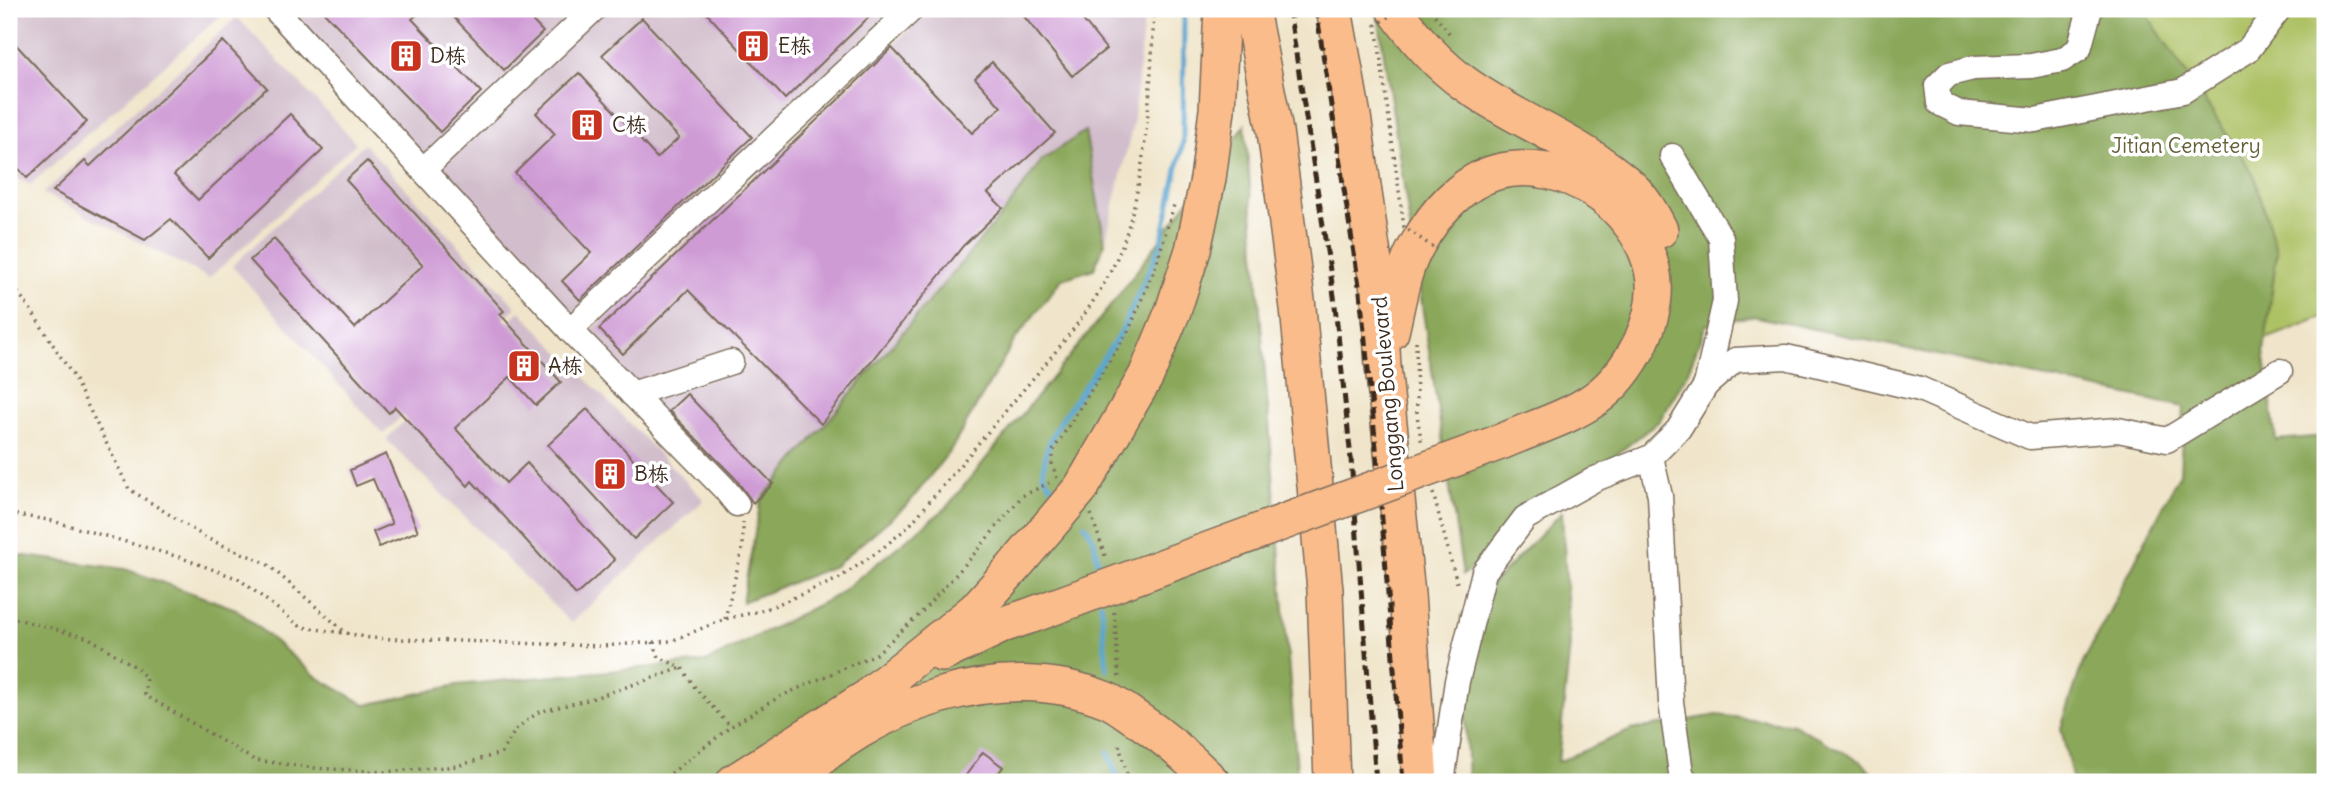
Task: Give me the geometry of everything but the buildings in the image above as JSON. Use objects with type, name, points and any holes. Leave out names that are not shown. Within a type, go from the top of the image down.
[{"type":"highway","points":[[873,692],[975,610],[1020,560],[1081,488],[1146,376],[1173,311],[1193,250],[1206,191],[1217,110],[1222,9]]},
{"type":"highway","points":[[1251,9],[1275,131],[1298,308],[1325,590],[1332,782]]},
{"type":"highway","name":"Longgang Boulevard","points":[[1334,9],[1353,116],[1379,297],[1383,366],[1407,594],[1420,782]]},
{"type":"highway","points":[[793,782],[876,712],[933,675],[1034,623],[1505,449],[1567,434],[1603,416],[1633,393],[1668,336],[1675,302],[1671,259],[1665,238],[1647,206],[1627,183],[1601,165],[1465,83],[1429,52],[1394,9]]},
{"type":"highway","points":[[1383,366],[1411,258],[1433,219],[1449,200],[1495,172],[1520,168],[1544,170],[1565,176],[1609,201],[1628,219],[1643,243],[1653,271],[1654,300],[1648,326],[1634,355],[1618,379],[1595,400],[1505,449]]},
{"type":"highway","points":[[734,782],[873,692],[925,662],[1005,624],[1034,623]]},
{"type":"highway","points":[[837,744],[920,701],[965,689],[1013,683],[1065,686],[1109,701],[1183,752],[1212,782]]},
{"type":"street","points":[[275,9],[570,330],[737,504]]},
{"type":"street","points":[[423,170],[594,9]]},
{"type":"street","points":[[570,330],[912,9]]},
{"type":"street","points":[[2090,9],[2079,49],[2062,60],[2031,66],[1973,68],[1949,74],[1937,86],[1939,103],[1959,113],[2035,120],[2183,91],[2248,50],[2279,9]]},
{"type":"street","points":[[1671,156],[1721,238],[1725,301],[1706,385]]},
{"type":"street","points":[[1442,782],[1457,681],[1484,572],[1525,518],[1595,479],[1651,457],[1678,430],[1706,385],[1735,360],[1786,357],[1920,389],[2030,437],[2118,430],[2167,440],[2280,372]]},
{"type":"street","points":[[632,394],[731,362]]},
{"type":"street","points":[[1651,457],[1660,496],[1671,702],[1681,773],[1686,782]]},
{"type":"path","points":[[9,514],[49,520],[179,557],[239,579],[301,627],[370,638],[602,646],[671,640],[724,619],[764,610],[838,579],[880,551],[909,526],[1060,347],[1101,290],[1120,250],[1138,187],[1152,69],[1154,9]]},
{"type":"path","points":[[1400,9],[1376,25],[1404,227],[1434,248]]},
{"type":"path","points":[[1429,9],[1455,39]]},
{"type":"path","points":[[1064,486],[1057,479],[1052,463],[1054,449],[1129,330],[1156,265],[1175,200]]},
{"type":"path","points":[[9,281],[73,376],[129,489],[208,539],[266,563],[346,633]]},
{"type":"path","points":[[660,782],[730,727],[779,697],[876,654],[920,614],[1022,496],[1057,479]]},
{"type":"path","points":[[724,619],[743,545],[743,516],[737,504]]},
{"type":"path","points":[[9,618],[89,638],[136,667],[146,678],[145,695],[254,760],[314,768],[385,772],[457,766],[501,753],[517,728],[539,712],[591,699],[682,668]]},
{"type":"path","points":[[653,642],[659,657],[682,668],[696,689],[730,727]]},
{"type":"path","points":[[1119,745],[1129,782]]},
{"type":"shaded area","points":[[9,9],[227,10],[30,185],[9,175]]},
{"type":"shaded area","points":[[301,9],[898,9],[571,315],[294,15]]},
{"type":"shaded area","points":[[931,9],[1143,9],[1133,124],[1105,243],[1085,132],[1041,161],[1007,209],[752,509],[587,334]]},
{"type":"shaded area","points":[[237,17],[356,143],[209,278],[43,193]]},
{"type":"shaded area","points":[[364,144],[516,307],[383,434],[232,266]]},
{"type":"shaded area","points":[[520,311],[704,500],[571,623],[386,439]]},
{"type":"green space","points":[[1377,9],[2143,9],[2254,175],[2277,252],[2264,351],[2276,440],[2325,436],[2325,782],[2073,782],[2061,728],[2082,665],[2180,473],[2184,407],[1752,316],[1706,325],[1687,374],[1659,421],[1463,575]]},
{"type":"green space","name":"Jitian Cemetery","points":[[1907,9],[2325,9],[2325,316],[2269,338],[1986,200]]},
{"type":"green space","points":[[1245,125],[1298,782],[9,782],[9,554],[125,569],[236,609],[317,677],[366,705],[457,685],[706,662],[836,596],[946,508],[1112,304]]},
{"type":"green space","points":[[1085,131],[1105,243],[1094,269],[1062,279],[1014,341],[952,448],[909,503],[835,566],[742,602],[761,500],[1007,209],[1041,161]]},
{"type":"green space","points":[[1562,512],[1570,645],[1558,762],[1631,730],[1717,715],[1793,724],[1863,763],[1878,782],[1468,782],[1461,616]]},
{"type":"waterway","points":[[1052,487],[1043,474],[1046,452],[1056,428],[1121,332],[1161,244],[1183,142],[1184,9]]},
{"type":"waterway","points":[[1085,525],[1094,540],[1100,576]]},
{"type":"waterway","points":[[1101,603],[1107,670]]},
{"type":"waterway","points":[[1108,752],[1119,782]]},
{"type":"railway","points":[[1289,9],[1334,296],[1351,459],[1376,782]]},
{"type":"railway","points":[[1316,9],[1360,292],[1377,457],[1403,782]]},
{"type":"place","name":"E栋","points":[[753,46]]},
{"type":"place","name":"D栋","points":[[406,56]]},
{"type":"place","name":"C栋","points":[[587,125]]},
{"type":"place","name":"A栋","points":[[524,366]]},
{"type":"place","name":"B栋","points":[[610,474]]}]
